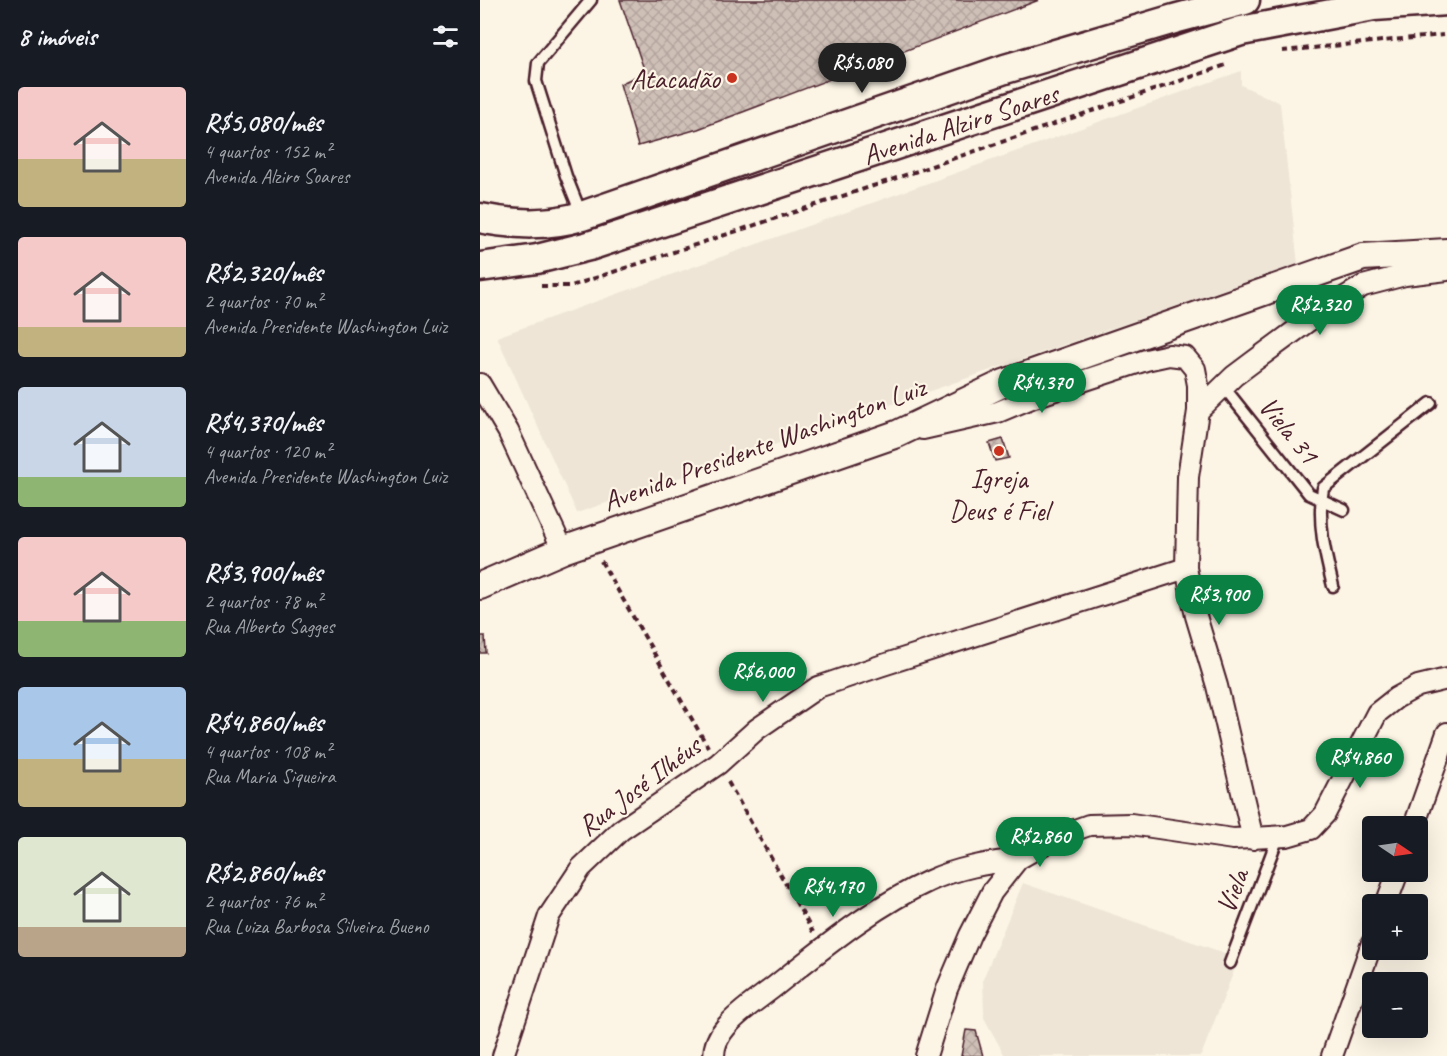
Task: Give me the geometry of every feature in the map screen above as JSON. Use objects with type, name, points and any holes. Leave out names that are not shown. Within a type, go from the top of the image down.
[{"type":"main road","name":"Avenida Alziro Soares","points":[[480,218],[527,224],[561,222],[1005,69],[1208,5],[1245,0]]},
{"type":"main road","name":"Avenida Alziro Soares","points":[[480,267],[537,259],[590,246],[1241,31],[1342,11],[1404,2],[1447,2]]},
{"type":"street","name":"Avenida Presidente Washington Luiz","points":[[480,586],[563,550],[897,434],[1004,383],[1363,257],[1447,252]]},
{"type":"street","points":[[1198,411],[1247,366],[1322,311],[1363,286],[1405,274],[1447,270]]},
{"type":"street","points":[[897,434],[998,412],[1034,397],[1146,360],[1169,355],[1185,357],[1195,369],[1198,385],[1198,411],[1188,477],[1185,568],[1217,686],[1253,839]]},
{"type":"street","points":[[480,384],[508,431],[563,550]]},
{"type":"street","name":"Rua José Ilhéus","points":[[503,1056],[549,916],[581,868],[621,830],[718,764],[757,729],[818,687],[1185,568]]},
{"type":"street","points":[[926,1056],[947,989],[970,935],[992,892],[1018,859],[1058,836],[1089,825],[1131,824],[1233,839],[1278,837],[1311,829],[1325,814],[1377,713],[1396,698],[1418,686],[1447,679]]},
{"type":"street","points":[[1418,816],[1447,733]]},
{"type":"street","points":[[714,1056],[714,1047],[726,1027],[822,948],[880,908],[929,881],[959,870],[1018,859]]},
{"type":"street","points":[[1332,1056],[1366,960]]},
{"type":"lane","points":[[582,216],[566,176],[536,81],[538,63],[591,0]]},
{"type":"lane","name":"Viela 31","points":[[1223,386],[1309,494],[1344,510]]},
{"type":"lane","name":"Viela 31","points":[[1333,586],[1323,545],[1321,499],[1323,488],[1431,403]]},
{"type":"lane","name":"Viela","points":[[1230,963],[1278,837]]},
{"type":"path","points":[[1275,52],[1443,34]]},
{"type":"path","points":[[537,286],[571,286],[896,179],[1232,63]]},
{"type":"shaded area","points":[[1241,71],[1241,85],[1280,103],[1298,264],[577,513],[497,337]]},
{"type":"shaded area","points":[[1023,883],[1239,958],[1201,1056],[1005,1056],[984,1018],[983,979]]},
{"type":"building","name":"Atacadão","points":[[620,0],[1039,0],[698,129],[638,146],[620,84],[645,72]]},
{"type":"building","name":"Igreja Deus é Fiel","points":[[1003,439],[1009,458],[995,461],[989,443]]},
{"type":"building","points":[[480,636],[485,636],[486,653],[480,653]]},
{"type":"building","points":[[966,1030],[976,1031],[983,1056],[961,1056]]},
{"type":"place","name":"Atacadão","points":[[732,78]]},
{"type":"place","name":"Igreja Deus é Fiel","points":[[999,451]]}]
